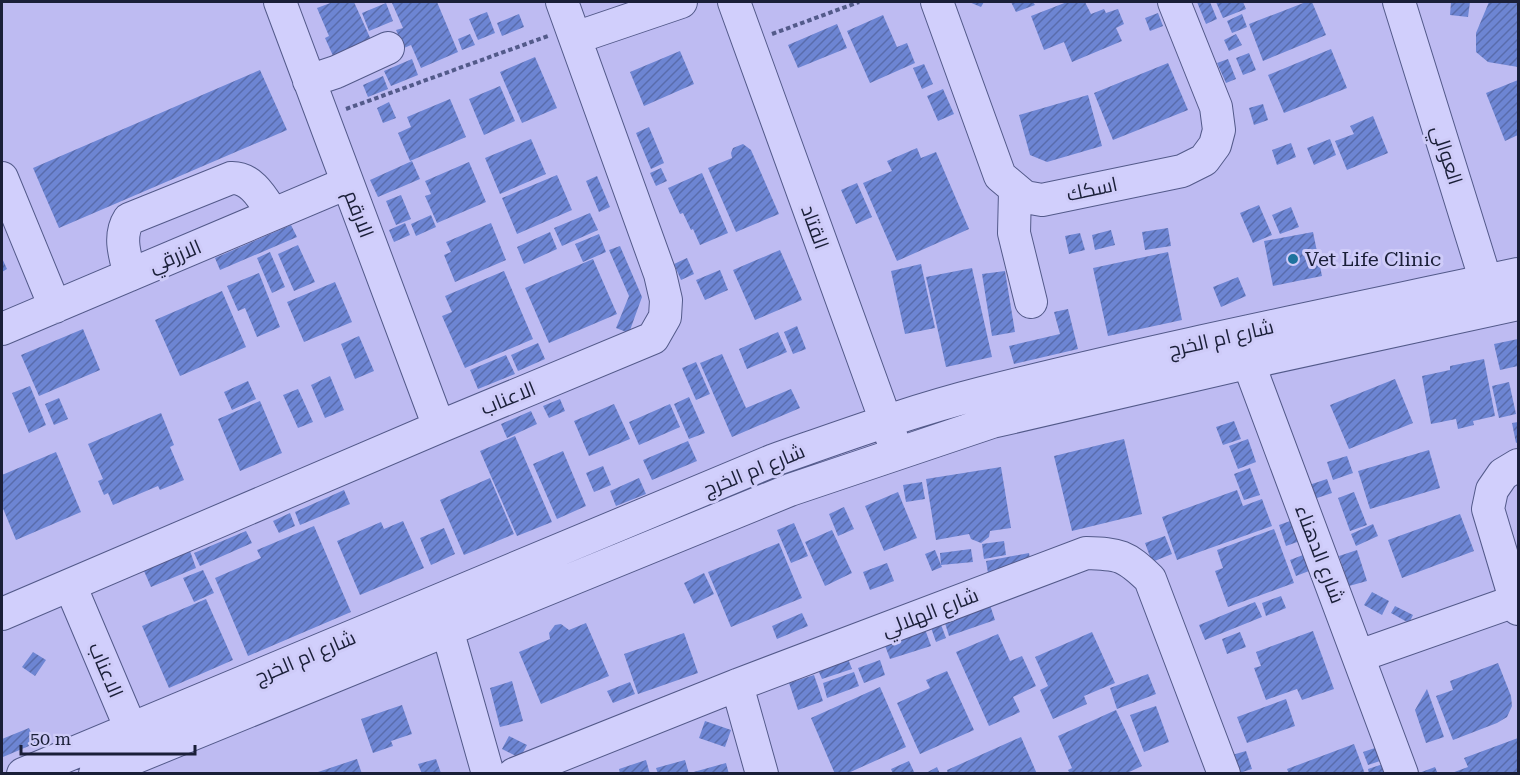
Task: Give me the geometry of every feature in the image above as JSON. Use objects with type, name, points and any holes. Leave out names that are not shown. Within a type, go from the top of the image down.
[{"type":"street","name":"الارقم","points":[[280,2],[439,427]]},
{"type":"street","points":[[569,22],[681,2]]},
{"type":"street","name":"القتاد","points":[[734,2],[898,453]]},
{"type":"street","points":[[937,2],[1000,176],[1016,191],[1014,233],[1030,302]]},
{"type":"street","name":"اسكك","points":[[1016,191],[1042,200],[1182,171],[1204,159],[1215,145],[1219,130],[1216,107],[1174,2]]},
{"type":"street","name":"العوالي","points":[[1399,2],[1500,298]]},
{"type":"street","name":"الاعناب","points":[[2,614],[439,427],[653,339],[665,317],[666,300],[660,274],[569,22]]},
{"type":"street","points":[[309,81],[336,72],[388,48]]},
{"type":"street","points":[[130,275],[123,247],[123,228],[129,219],[231,178],[240,177],[256,189],[273,214]]},
{"type":"street","points":[[2,178],[55,307]]},
{"type":"street","name":"الازرقي","points":[[2,329],[347,183]]},
{"type":"street","name":"شارع ام الخرج","points":[[23,774],[136,742],[442,615],[774,460],[885,421],[981,393],[1243,348],[1500,298],[1518,274]]},
{"type":"street","name":"شارع ام الخرج","points":[[442,615],[898,453],[992,422],[1243,348]]},
{"type":"street","name":"شارع الدهناء","points":[[1243,348],[1402,774]]},
{"type":"street","points":[[1359,656],[1517,605],[1488,509],[1492,490],[1503,474],[1518,465]]},
{"type":"street","name":"شارع الهلالي","points":[[513,774],[736,685],[1086,553],[1111,554],[1132,561],[1150,579],[1224,774]]},
{"type":"street","name":"الاعناب","points":[[70,585],[136,742]]},
{"type":"street","points":[[442,615],[488,774]]},
{"type":"street","points":[[736,685],[762,774]]},
{"type":"street","name":"شارع ام الخرج","points":[[95,774],[136,742]]},
{"type":"path","points":[[749,42],[859,2]]},
{"type":"path","points":[[323,117],[569,22]]},
{"type":"building","points":[[333,2],[354,2],[372,42],[334,58],[325,38],[329,36],[317,8]]},
{"type":"building","points":[[437,2],[458,52],[421,68],[411,45],[404,48],[396,30],[403,28],[392,3]]},
{"type":"building","points":[[969,2],[984,2],[981,7]]},
{"type":"building","points":[[1011,2],[1033,2],[1035,5],[1016,12]]},
{"type":"building","points":[[1067,2],[1085,2],[1091,14],[1104,9],[1106,13],[1118,9],[1124,24],[1116,28],[1122,41],[1072,62],[1064,42],[1044,50],[1031,16]]},
{"type":"building","points":[[1197,2],[1210,2],[1217,19],[1206,24]]},
{"type":"building","points":[[1216,2],[1243,2],[1246,9],[1223,18]]},
{"type":"building","points":[[1306,2],[1312,2],[1326,35],[1263,61],[1249,24]]},
{"type":"building","points":[[1451,2],[1470,2],[1468,17],[1450,15]]},
{"type":"building","points":[[1489,2],[1518,2],[1518,67],[1488,62],[1476,52],[1476,33]]},
{"type":"building","points":[[386,3],[393,21],[369,31],[362,13]]},
{"type":"building","points":[[487,12],[495,33],[478,40],[469,19]]},
{"type":"building","points":[[1158,13],[1163,26],[1150,31],[1145,18]]},
{"type":"building","points":[[519,14],[524,27],[502,36],[497,23]]},
{"type":"building","points":[[1242,14],[1247,27],[1232,33],[1227,21]]},
{"type":"building","points":[[883,15],[897,47],[907,43],[915,63],[870,83],[847,31]]},
{"type":"building","points":[[837,24],[847,48],[798,68],[788,45]]},
{"type":"building","points":[[470,34],[475,45],[462,50],[458,39]]},
{"type":"building","points":[[1236,34],[1242,45],[1229,51],[1224,40]]},
{"type":"building","points":[[1331,49],[1347,88],[1284,113],[1268,75]]},
{"type":"building","points":[[680,51],[694,84],[644,106],[630,72]]},
{"type":"building","points":[[1249,53],[1256,70],[1243,75],[1236,58]]},
{"type":"building","points":[[535,57],[557,108],[522,123],[500,72]]},
{"type":"building","points":[[412,59],[418,75],[391,86],[384,71]]},
{"type":"building","points":[[1228,59],[1236,79],[1226,83],[1217,63]]},
{"type":"building","points":[[1168,63],[1188,110],[1113,140],[1094,93]]},
{"type":"building","points":[[924,64],[933,84],[922,89],[913,68]]},
{"type":"building","points":[[260,70],[287,130],[59,228],[33,168]]},
{"type":"building","points":[[383,76],[388,89],[368,97],[363,85]]},
{"type":"building","points":[[1518,80],[1518,135],[1505,141],[1486,93]]},
{"type":"building","points":[[500,86],[515,121],[484,135],[469,99]]},
{"type":"building","points":[[943,89],[954,114],[938,121],[927,96]]},
{"type":"building","points":[[1088,95],[1102,146],[1047,162],[1030,155],[1019,115]]},
{"type":"building","points":[[450,99],[466,137],[410,161],[398,133],[411,127],[407,117]]},
{"type":"building","points":[[389,102],[396,118],[383,123],[377,108]]},
{"type":"building","points":[[1263,104],[1268,120],[1254,125],[1249,108]]},
{"type":"building","points":[[1373,116],[1388,153],[1347,170],[1335,141],[1354,134],[1350,126]]},
{"type":"building","points":[[649,127],[664,163],[651,169],[636,133]]},
{"type":"building","points":[[531,139],[546,174],[500,194],[485,158]]},
{"type":"building","points":[[1330,139],[1336,155],[1314,165],[1307,148]]},
{"type":"building","points":[[1291,143],[1296,157],[1277,165],[1272,150]]},
{"type":"building","points":[[743,144],[751,150],[779,214],[736,232],[708,168],[732,158],[733,148]]},
{"type":"building","points":[[917,148],[921,158],[936,152],[969,229],[897,261],[863,183],[892,171],[887,161]]},
{"type":"building","points":[[412,161],[420,179],[378,197],[370,180]]},
{"type":"building","points":[[469,162],[486,202],[437,223],[425,196],[431,194],[425,181]]},
{"type":"building","points":[[661,168],[667,181],[656,186],[650,173]]},
{"type":"building","points":[[702,173],[728,233],[700,245],[683,213],[680,214],[668,188]]},
{"type":"building","points":[[557,175],[572,210],[517,234],[502,198]]},
{"type":"building","points":[[597,176],[610,207],[599,212],[586,181]]},
{"type":"building","points":[[857,183],[872,217],[856,224],[841,190]]},
{"type":"building","points":[[401,195],[411,219],[396,225],[386,201]]},
{"type":"building","points":[[1259,205],[1272,235],[1253,243],[1240,213]]},
{"type":"building","points":[[1291,207],[1299,227],[1280,234],[1272,215]]},
{"type":"building","points":[[590,213],[598,230],[562,246],[554,228]]},
{"type":"building","points":[[431,215],[436,227],[416,236],[411,224]]},
{"type":"building","points":[[405,223],[410,235],[394,242],[389,230]]},
{"type":"building","points":[[491,223],[506,260],[455,282],[444,255],[451,252],[446,242]]},
{"type":"building","points":[[291,225],[297,237],[220,270],[215,258]]},
{"type":"building","points":[[1168,228],[1171,246],[1145,250],[1142,232]]},
{"type":"building","points":[[1111,230],[1115,245],[1095,250],[1092,235]]},
{"type":"building","points":[[550,232],[557,249],[524,264],[517,247]]},
{"type":"building","name":"Vet Life Clinic","points":[[1313,232],[1322,276],[1273,286],[1264,241]]},
{"type":"building","points":[[1080,233],[1085,250],[1069,254],[1065,236]]},
{"type":"building","points":[[599,234],[606,252],[583,262],[575,244]]},
{"type":"building","points":[[298,245],[315,282],[294,291],[278,254]]},
{"type":"building","points":[[620,246],[642,297],[629,333],[616,328],[629,296],[609,250]]},
{"type":"building","points":[[780,250],[802,300],[755,320],[733,270]]},
{"type":"building","points":[[270,252],[285,287],[272,293],[257,258]]},
{"type":"building","points":[[1168,252],[1182,320],[1108,336],[1093,268]]},
{"type":"building","points":[[2,258],[7,269],[2,272]]},
{"type":"building","points":[[687,258],[694,274],[681,280],[674,264]]},
{"type":"building","points":[[593,259],[617,314],[549,343],[525,288]]},
{"type":"building","points":[[921,264],[935,328],[905,334],[891,271]]},
{"type":"building","points":[[972,268],[992,357],[946,367],[926,277]]},
{"type":"building","points":[[720,270],[728,290],[705,300],[696,280]]},
{"type":"building","points":[[504,271],[533,339],[465,368],[442,316],[452,312],[445,296]]},
{"type":"building","points":[[1005,271],[1015,332],[992,336],[982,274]]},
{"type":"building","points":[[259,273],[280,327],[257,337],[245,308],[238,311],[227,286]]},
{"type":"building","points":[[1238,277],[1246,296],[1221,307],[1213,287]]},
{"type":"building","points":[[335,282],[352,322],[304,342],[287,302]]},
{"type":"building","points":[[222,291],[246,347],[180,376],[155,320]]},
{"type":"building","points":[[1068,309],[1078,349],[1014,364],[1009,346],[1060,334],[1054,312]]},
{"type":"building","points":[[797,326],[806,349],[793,354],[784,332]]},
{"type":"building","points":[[83,329],[100,370],[39,396],[21,355]]},
{"type":"building","points":[[778,332],[787,352],[747,369],[739,349]]},
{"type":"building","points":[[359,336],[374,371],[355,379],[341,344]]},
{"type":"building","points":[[1518,339],[1518,366],[1500,370],[1494,344]]},
{"type":"building","points":[[538,343],[545,359],[518,371],[511,355]]},
{"type":"building","points":[[722,354],[746,408],[791,389],[800,408],[732,437],[700,363]]},
{"type":"building","points":[[506,355],[515,374],[478,389],[470,370]]},
{"type":"building","points":[[1484,359],[1495,416],[1473,421],[1474,425],[1458,429],[1456,419],[1431,424],[1422,376],[1450,370],[1450,366]]},
{"type":"building","points":[[696,362],[710,394],[696,400],[682,368]]},
{"type":"building","points":[[330,376],[344,410],[325,418],[311,385]]},
{"type":"building","points":[[1395,379],[1413,423],[1349,449],[1330,405]]},
{"type":"building","points":[[248,381],[256,399],[232,410],[224,392]]},
{"type":"building","points":[[1509,382],[1516,414],[1499,418],[1492,386]]},
{"type":"building","points":[[30,386],[46,425],[29,433],[12,393]]},
{"type":"building","points":[[298,389],[313,422],[298,428],[283,395]]},
{"type":"building","points":[[689,397],[705,433],[689,439],[674,404]]},
{"type":"building","points":[[59,398],[68,419],[54,425],[45,404]]},
{"type":"building","points":[[560,399],[565,411],[549,418],[543,406]]},
{"type":"building","points":[[260,401],[282,453],[240,471],[218,419]]},
{"type":"building","points":[[614,404],[630,439],[589,456],[574,421]]},
{"type":"building","points":[[670,404],[680,427],[639,445],[629,422]]},
{"type":"building","points":[[531,411],[537,424],[507,438],[501,424]]},
{"type":"building","points":[[161,413],[174,445],[170,447],[184,480],[160,490],[158,486],[113,505],[108,493],[104,495],[98,481],[103,479],[88,444]]},
{"type":"building","points":[[1234,421],[1241,439],[1223,445],[1216,427]]},
{"type":"building","points":[[1518,422],[1518,442],[1516,443],[1512,423]]},
{"type":"building","points":[[515,436],[552,522],[517,536],[480,451]]},
{"type":"building","points":[[1124,439],[1142,514],[1072,531],[1054,456]]},
{"type":"building","points":[[1248,439],[1256,462],[1238,469],[1229,446]]},
{"type":"building","points":[[688,441],[697,461],[652,480],[643,460]]},
{"type":"building","points":[[1429,450],[1440,488],[1370,509],[1358,471]]},
{"type":"building","points":[[563,451],[586,506],[557,519],[533,464]]},
{"type":"building","points":[[56,452],[81,512],[16,540],[2,506],[2,475]]},
{"type":"building","points":[[1347,456],[1353,473],[1333,480],[1327,462]]},
{"type":"building","points":[[603,466],[611,485],[594,492],[586,473]]},
{"type":"building","points":[[1001,467],[1011,528],[990,531],[989,537],[981,543],[971,539],[969,534],[936,540],[926,479]]},
{"type":"building","points":[[1250,468],[1260,495],[1244,500],[1234,474]]},
{"type":"building","points":[[490,478],[514,534],[464,555],[440,500]]},
{"type":"building","points":[[639,478],[646,494],[616,506],[610,491]]},
{"type":"building","points":[[1327,479],[1332,493],[1314,499],[1309,485]]},
{"type":"building","points":[[922,482],[925,499],[906,502],[903,485]]},
{"type":"building","points":[[344,490],[350,504],[300,525],[295,512]]},
{"type":"building","points":[[1237,490],[1243,506],[1262,499],[1272,526],[1177,560],[1162,517]]},
{"type":"building","points":[[898,492],[917,538],[884,551],[865,506]]},
{"type":"building","points":[[1354,492],[1367,525],[1350,531],[1338,498]]},
{"type":"building","points":[[844,507],[854,529],[838,536],[829,514]]},
{"type":"building","points":[[290,513],[295,526],[279,533],[273,521]]},
{"type":"building","points":[[1460,514],[1474,551],[1402,578],[1388,540]]},
{"type":"building","points":[[1293,520],[1300,541],[1286,546],[1279,525]]},
{"type":"building","points":[[403,521],[424,568],[360,595],[337,541],[381,522],[384,529]]},
{"type":"building","points":[[794,523],[808,556],[791,563],[777,530]]},
{"type":"building","points":[[1373,524],[1378,536],[1356,546],[1351,534]]},
{"type":"building","points":[[314,526],[351,612],[248,656],[215,578],[261,558],[257,550]]},
{"type":"building","points":[[444,528],[455,554],[431,565],[420,538]]},
{"type":"building","points":[[1274,529],[1294,583],[1228,607],[1215,571],[1223,568],[1217,550]]},
{"type":"building","points":[[832,530],[852,573],[825,586],[805,542]]},
{"type":"building","points":[[246,531],[252,543],[200,566],[194,553]]},
{"type":"building","points":[[1165,536],[1172,554],[1152,562],[1145,543]]},
{"type":"building","points":[[1004,541],[1006,555],[984,559],[982,544]]},
{"type":"building","points":[[779,543],[802,598],[731,627],[708,572]]},
{"type":"building","points":[[971,549],[973,562],[941,565],[940,553]]},
{"type":"building","points":[[935,550],[942,567],[932,571],[925,554]]},
{"type":"building","points":[[1357,550],[1367,581],[1349,586],[1339,556]]},
{"type":"building","points":[[190,551],[196,568],[151,587],[144,571]]},
{"type":"building","points":[[1029,553],[1031,566],[988,573],[986,561]]},
{"type":"building","points":[[1303,555],[1309,571],[1296,576],[1290,560]]},
{"type":"building","points":[[887,563],[894,581],[870,590],[863,572]]},
{"type":"building","points":[[203,570],[214,593],[194,602],[183,578]]},
{"type":"building","points":[[704,573],[714,594],[694,604],[684,583]]},
{"type":"building","points":[[1372,592],[1389,601],[1382,615],[1364,605]]},
{"type":"building","points":[[1281,596],[1286,608],[1266,616],[1262,603]]},
{"type":"building","points":[[206,599],[233,660],[169,688],[142,626]]},
{"type":"building","points":[[1255,602],[1262,617],[1205,640],[1199,625]]},
{"type":"building","points":[[990,605],[995,620],[949,636],[944,620]]},
{"type":"building","points":[[1395,606],[1413,615],[1409,623],[1391,613]]},
{"type":"building","points":[[802,613],[808,626],[777,639],[772,626]]},
{"type":"building","points":[[940,622],[946,638],[936,642],[930,625]]},
{"type":"building","points":[[586,623],[609,676],[541,704],[519,652],[550,639],[549,633],[555,625],[561,624],[569,630]]},
{"type":"building","points":[[925,629],[931,646],[890,659],[884,643]]},
{"type":"building","points":[[1313,631],[1334,689],[1302,700],[1297,689],[1266,700],[1254,668],[1261,666],[1256,652]]},
{"type":"building","points":[[1092,632],[1115,683],[1084,696],[1087,704],[1053,719],[1040,690],[1048,686],[1035,657]]},
{"type":"building","points":[[1240,632],[1246,647],[1227,654],[1222,639]]},
{"type":"building","points":[[684,633],[698,673],[638,694],[624,654]]},
{"type":"building","points":[[998,634],[1010,661],[1022,656],[1036,686],[1013,697],[1020,712],[989,726],[956,652]]},
{"type":"building","points":[[33,652],[46,660],[35,676],[22,667]]},
{"type":"building","points":[[848,659],[852,669],[822,679],[818,670]]},
{"type":"building","points":[[880,660],[885,675],[864,683],[858,668]]},
{"type":"building","points":[[1498,663],[1511,696],[1512,706],[1507,717],[1453,740],[1436,696],[1453,690],[1450,681]]},
{"type":"building","points":[[947,671],[974,730],[920,754],[897,703],[930,688],[926,680]]},
{"type":"building","points":[[854,672],[859,686],[827,698],[823,683]]},
{"type":"building","points":[[1148,674],[1156,694],[1117,709],[1110,688]]},
{"type":"building","points":[[814,675],[823,701],[798,710],[789,683]]},
{"type":"building","points":[[512,681],[523,721],[500,727],[490,688]]},
{"type":"building","points":[[630,682],[635,694],[613,703],[607,691]]},
{"type":"building","points":[[880,687],[906,747],[846,774],[835,774],[811,718]]},
{"type":"building","points":[[1427,689],[1444,737],[1426,743],[1415,710]]},
{"type":"building","points":[[1286,699],[1295,726],[1247,743],[1237,717]]},
{"type":"building","points":[[402,705],[412,734],[391,741],[393,746],[373,753],[361,719]]},
{"type":"building","points":[[1156,706],[1169,742],[1144,752],[1130,715]]},
{"type":"building","points":[[1116,710],[1142,766],[1125,774],[1070,774],[1068,770],[1072,768],[1058,736]]},
{"type":"building","points":[[705,721],[731,730],[725,747],[699,738]]},
{"type":"building","points":[[29,728],[36,743],[3,757],[2,739]]},
{"type":"building","points":[[509,736],[527,745],[520,758],[502,749]]},
{"type":"building","points":[[1021,737],[1037,774],[948,774],[947,770]]},
{"type":"building","points":[[1518,738],[1518,774],[1449,774],[1468,767],[1464,758]]},
{"type":"building","points":[[1354,744],[1365,774],[1289,774],[1287,769]]},
{"type":"building","points":[[1375,748],[1380,761],[1368,765],[1363,752]]},
{"type":"building","points":[[1246,751],[1252,769],[1239,773],[1232,755]]},
{"type":"building","points":[[357,759],[362,774],[315,774],[315,773]]},
{"type":"building","points":[[436,759],[441,773],[422,774],[418,764]]},
{"type":"building","points":[[646,760],[650,774],[620,774],[619,769]]},
{"type":"building","points":[[685,760],[689,774],[658,774],[656,768]]},
{"type":"building","points":[[909,761],[915,774],[893,774],[891,769]]},
{"type":"building","points":[[726,763],[729,774],[690,774],[690,773]]},
{"type":"building","points":[[1383,764],[1387,774],[1369,774],[1368,769]]},
{"type":"building","points":[[937,767],[940,774],[924,774]]},
{"type":"building","points":[[1435,767],[1438,774],[1419,774],[1419,773]]},
{"type":"place","name":"Vet Life Clinic","points":[[1293,259]]}]
